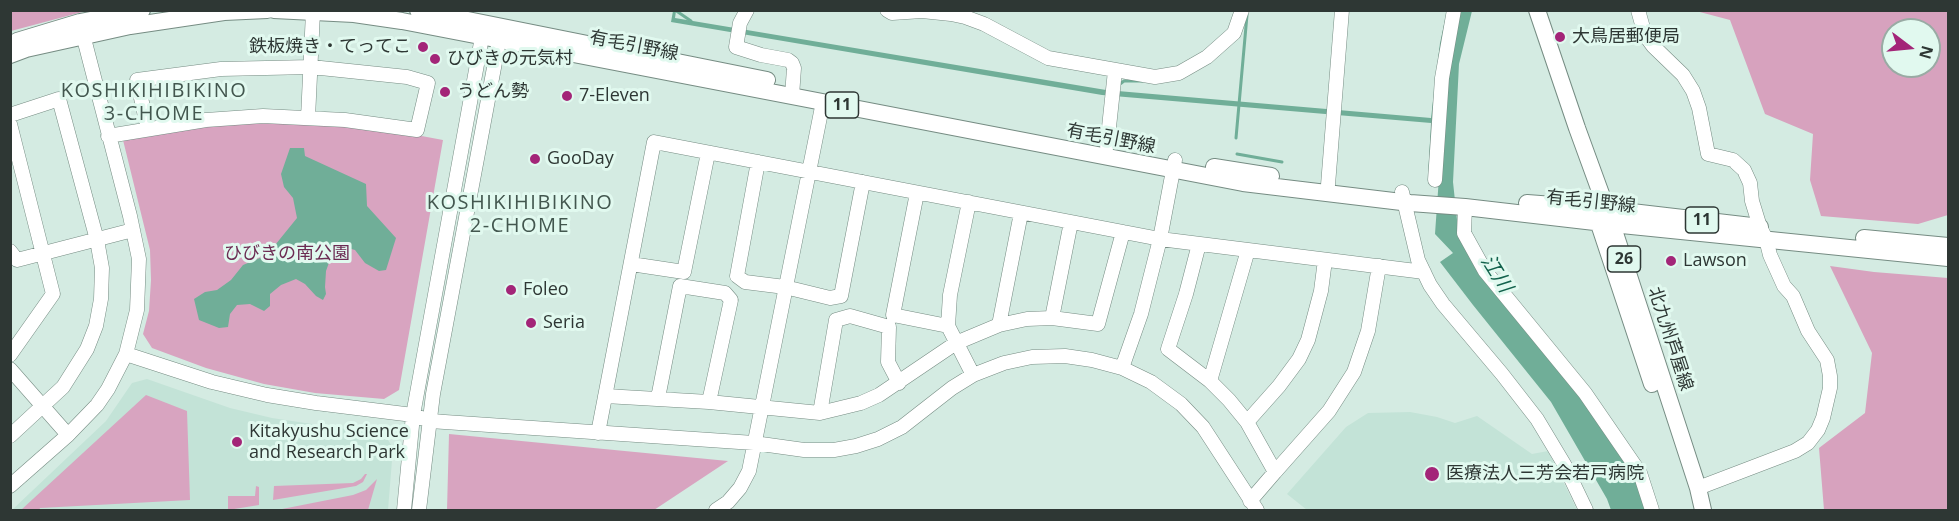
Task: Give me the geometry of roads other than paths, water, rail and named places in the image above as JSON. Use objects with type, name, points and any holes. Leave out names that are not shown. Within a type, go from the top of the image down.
[{"type":"main road","points":[[10,55],[81,28],[142,10]]},
{"type":"main road","points":[[10,43],[81,28],[130,26],[224,12],[267,10]]},
{"type":"main road","name":"有毛引野線","points":[[274,10],[373,16],[482,37],[499,33]]},
{"type":"main road","name":"有毛引野線","points":[[418,10],[499,33],[793,90],[1107,146],[1174,166],[1328,185],[1406,198]]},
{"type":"main road","name":"北九州芦屋線","points":[[1527,10],[1602,216],[1704,510]]},
{"type":"main road","name":"北九州芦屋線","points":[[1537,10],[1693,510]]},
{"type":"main road","name":"有毛引野線","points":[[793,90],[823,102],[1302,191],[1602,216],[1763,233],[1948,258]]},
{"type":"main road","name":"有毛引野線","points":[[1763,233],[1948,246]]},
{"type":"street","points":[[747,10],[740,23],[736,47],[788,60],[794,68],[793,90]]},
{"type":"street","points":[[896,11],[922,11],[965,17],[984,24],[1048,58],[1148,77],[1179,73],[1207,57],[1234,33],[1242,10]]},
{"type":"street","points":[[1328,185],[1342,10]]},
{"type":"street","points":[[1435,180],[1442,78],[1454,10]]},
{"type":"street","points":[[1638,10],[1645,35],[1683,75],[1693,92],[1699,108],[1708,154],[1733,160],[1744,170],[1750,183],[1752,201],[1770,255],[1784,286],[1793,296],[1809,332],[1827,360],[1830,376],[1830,388],[1823,418],[1818,430],[1808,443],[1795,451],[1698,488]]},
{"type":"street","points":[[308,118],[313,12]]},
{"type":"street","points":[[10,486],[68,435],[97,405],[126,354],[137,310],[139,259],[81,28]]},
{"type":"street","points":[[419,510],[433,394],[499,33]]},
{"type":"street","points":[[404,510],[413,415],[482,37]]},
{"type":"street","points":[[108,136],[206,120],[251,117],[345,120],[417,130],[428,83],[407,77],[311,67],[221,69],[136,80],[148,129]]},
{"type":"street","points":[[1107,146],[1115,71]]},
{"type":"street","points":[[10,115],[59,99],[97,240],[101,278],[101,299],[96,326],[76,369],[63,387],[10,436]]},
{"type":"street","points":[[716,510],[728,502],[740,488],[749,471],[823,102]]},
{"type":"street","points":[[10,124],[53,294],[10,355]]},
{"type":"street","points":[[598,433],[654,142],[1160,239],[1424,272]]},
{"type":"street","points":[[631,264],[684,272],[708,153]]},
{"type":"street","points":[[758,162],[736,276],[745,282],[785,287],[830,298],[841,296],[863,182]]},
{"type":"street","points":[[1122,368],[1141,314],[1160,239],[1174,166]]},
{"type":"street","points":[[917,193],[893,315],[948,326]]},
{"type":"street","points":[[1406,198],[1418,260],[1424,272],[1443,304],[1537,419],[1564,464],[1586,510]]},
{"type":"street","points":[[969,202],[950,295],[948,326],[973,375]]},
{"type":"street","points":[[1459,204],[1464,233],[1485,271],[1585,393],[1640,473],[1652,510]]},
{"type":"street","points":[[999,325],[1021,213]]},
{"type":"street","points":[[1052,318],[1071,222]]},
{"type":"street","points":[[10,251],[17,260],[133,230]]},
{"type":"street","points":[[605,396],[658,398],[819,412],[861,403],[879,395],[956,343],[999,325],[1052,318],[1098,324],[1123,232]]},
{"type":"street","points":[[1199,244],[1168,349],[1210,381],[1247,422],[1275,472]]},
{"type":"street","points":[[1210,381],[1248,250]]},
{"type":"street","points":[[1247,422],[1299,359],[1308,340],[1321,291],[1325,260]]},
{"type":"street","points":[[126,354],[212,382],[267,395],[413,415],[430,421],[754,443],[804,450],[834,450],[878,439],[902,427],[952,388],[973,375],[1004,363],[1032,357],[1065,356],[1122,368],[1150,382],[1181,404],[1203,427],[1253,506],[1275,472],[1329,411],[1354,372],[1368,331],[1379,266]]},
{"type":"street","points":[[658,398],[680,286],[725,293],[731,300],[709,402]]},
{"type":"street","points":[[819,412],[836,320],[850,316],[889,327],[888,362],[898,383]]},
{"type":"street","points":[[10,369],[68,435]]},
{"type":"waterway","points":[[675,10],[691,21]]},
{"type":"waterway","points":[[1236,138],[1247,15]]},
{"type":"waterway","points":[[1120,84],[1124,81],[1142,81]]},
{"type":"waterway","points":[[1115,129],[1149,137]]},
{"type":"waterway","points":[[1237,154],[1282,162]]},
{"type":"place","name":"大鳥居郵便局","points":[[1560,37]]},
{"type":"place","name":"鉄板焼き・てってこ","points":[[423,47]]},
{"type":"place","name":"ひびきの元気村","points":[[435,59]]},
{"type":"place","name":"うどん勢","points":[[445,92]]},
{"type":"place","name":"7-Eleven","points":[[567,96]]},
{"type":"place","name":"GooDay","points":[[535,159]]},
{"type":"place","name":"Lawson","points":[[1671,261]]},
{"type":"place","name":"Foleo","points":[[511,290]]},
{"type":"place","name":"Seria","points":[[531,323]]},
{"type":"place","name":"Kitakyushu Science and Research Park","points":[[237,442]]},
{"type":"place","name":"医療法人三芳会若戸病院","points":[[1432,474]]},
{"type":"district","name":"KOSHIKIHIBIKINO 3-CHOME","points":[[154,102]]},
{"type":"district","name":"KOSHIKIHIBIKINO 2-CHOME","points":[[520,214]]},
{"type":"park label","name":"ひびきの南公園","points":[[287,254]]},
{"type":"water label","name":"江川","points":[[1496,274]]}]
